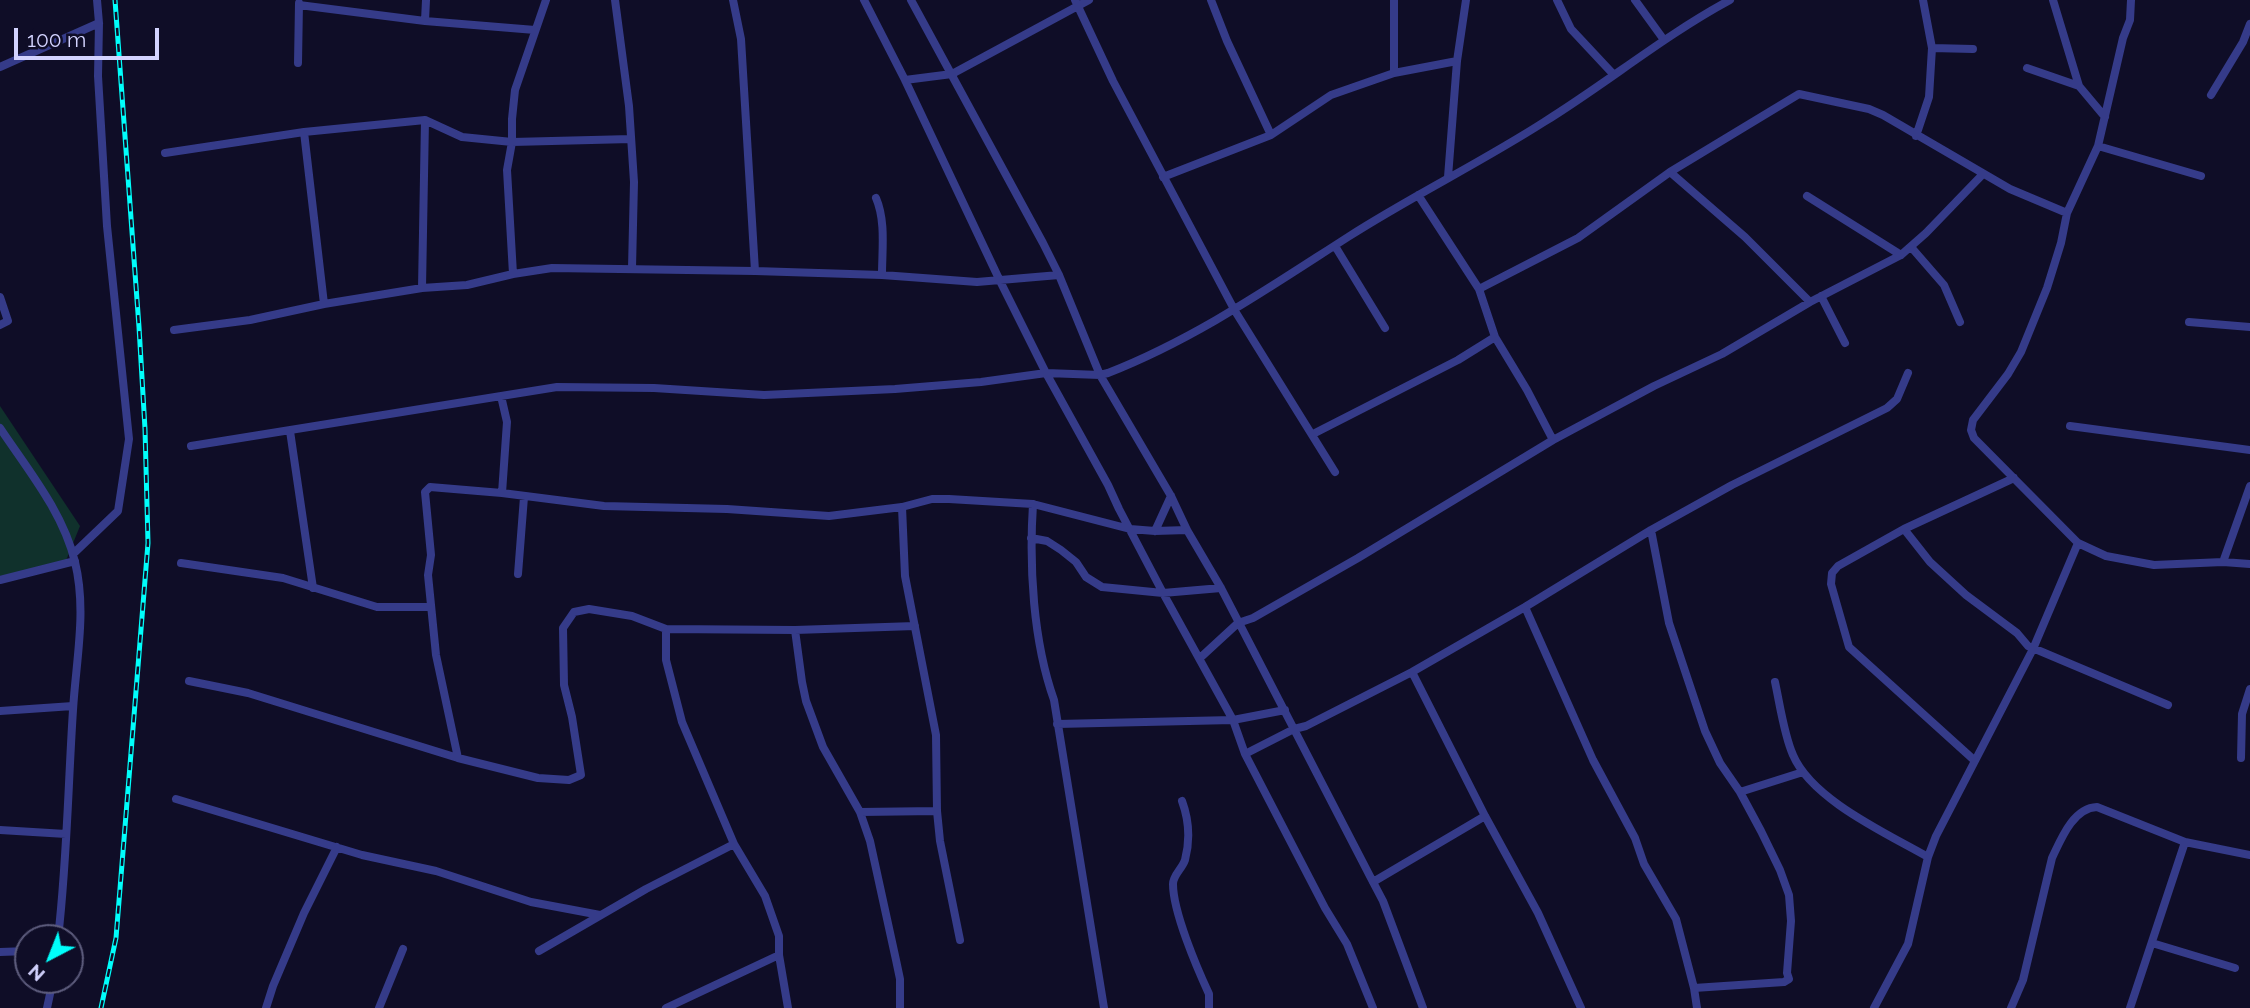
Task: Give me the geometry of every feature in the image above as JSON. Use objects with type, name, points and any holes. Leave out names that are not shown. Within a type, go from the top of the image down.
[{"type":"street","points":[[0,580],[74,558],[118,511],[128,439],[107,226],[98,76],[97,0]]},
{"type":"street","points":[[425,21],[426,0]]},
{"type":"street","points":[[513,274],[507,170],[512,142],[515,90],[546,0]]},
{"type":"street","points":[[615,0],[629,106],[634,182],[632,268]]},
{"type":"street","points":[[733,0],[741,39],[755,271]]},
{"type":"street","points":[[864,0],[1046,373],[1233,720],[1245,754],[1325,908],[1347,944],[1373,1008]]},
{"type":"street","points":[[911,0],[1059,275],[1100,375],[1221,588],[1373,882],[1423,1008]]},
{"type":"street","points":[[905,80],[952,74],[1076,3],[1089,0]]},
{"type":"street","points":[[1211,0],[1270,135]]},
{"type":"street","points":[[1394,0],[1394,73]]},
{"type":"street","points":[[1448,177],[1457,61],[1466,0]]},
{"type":"street","points":[[1557,0],[1571,29],[1615,75]]},
{"type":"street","points":[[1635,0],[1664,40]]},
{"type":"street","points":[[191,446],[557,387],[654,387],[764,395],[907,388],[1046,373],[1100,375],[1119,369],[1235,311],[1418,195],[1545,122],[1664,40],[1730,0]]},
{"type":"street","points":[[1916,136],[1929,97],[1932,48],[1923,0]]},
{"type":"street","points":[[2053,0],[2079,86],[2105,117]]},
{"type":"street","points":[[2131,0],[2130,20],[2123,38],[2098,146],[2067,213],[2047,288],[2021,352],[1973,420],[1971,430],[1973,438],[2078,543],[2106,556],[2138,563],[2250,564]]},
{"type":"street","points":[[298,63],[299,3],[425,21],[535,30]]},
{"type":"street","points":[[1076,3],[1163,177],[1235,311],[1335,472]]},
{"type":"street","points":[[0,67],[99,23]]},
{"type":"street","points":[[2211,95],[2243,42],[2250,24]]},
{"type":"street","points":[[1932,48],[1973,49]]},
{"type":"street","points":[[1163,177],[1270,135],[1331,95],[1394,73],[1457,61]]},
{"type":"street","points":[[2027,68],[2079,86]]},
{"type":"street","points":[[1479,289],[1578,238],[1670,172],[1799,94],[1869,109],[1897,122],[1916,136],[2010,189],[2067,213]]},
{"type":"street","points":[[165,153],[304,132],[425,120],[462,137],[512,142],[631,139]]},
{"type":"street","points":[[422,288],[425,120]]},
{"type":"street","points":[[304,132],[324,304]]},
{"type":"street","points":[[2098,146],[2202,176]]},
{"type":"street","points":[[1670,172],[1745,237],[1810,302]]},
{"type":"street","points":[[1200,657],[1238,623],[1253,618],[1358,558],[1553,440],[1736,346],[1810,302],[1901,255],[1983,174]]},
{"type":"street","points":[[1418,195],[1479,289],[1495,337],[1553,440]]},
{"type":"street","points":[[1807,196],[1901,255]]},
{"type":"street","points":[[876,198],[882,220],[882,275]]},
{"type":"street","points":[[1335,246],[1385,328]]},
{"type":"street","points":[[1911,247],[1944,285],[1960,322]]},
{"type":"street","points":[[174,330],[250,320],[324,304],[422,288],[467,285],[552,268],[882,275],[977,282],[1059,275]]},
{"type":"street","points":[[1821,296],[1845,343]]},
{"type":"street","points":[[0,297],[8,321],[0,325]]},
{"type":"street","points":[[2189,322],[2250,327]]},
{"type":"street","points":[[1313,434],[1458,360],[1495,337]]},
{"type":"street","points":[[1245,754],[1412,672],[1651,530],[1732,485],[1887,408],[1897,399],[1908,373]]},
{"type":"street","points":[[501,396],[507,422],[502,493]]},
{"type":"street","points":[[2070,426],[2250,450]]},
{"type":"street","points":[[0,428],[63,525],[74,558],[82,614],[59,924]]},
{"type":"street","points":[[290,431],[313,588]]},
{"type":"street","points":[[1974,760],[1853,652],[1846,642],[1831,584],[1832,573],[1839,566],[1904,529],[2014,478]]},
{"type":"street","points":[[2223,562],[2250,486]]},
{"type":"street","points":[[458,758],[436,655],[431,607],[425,492],[430,487],[604,506],[727,509],[829,516],[902,507],[932,499],[948,499],[1033,504],[1130,528],[1155,531],[1187,530]]},
{"type":"street","points":[[1155,531],[1171,496]]},
{"type":"street","points":[[518,573],[524,497]]},
{"type":"street","points":[[1033,504],[1031,538],[1035,605],[1047,679],[1054,700],[1104,1008]]},
{"type":"street","points":[[902,507],[905,576],[934,718],[940,841],[960,940]]},
{"type":"street","points":[[1904,529],[1930,562],[2017,633],[2024,643],[2168,705]]},
{"type":"street","points":[[1651,530],[1669,623],[1706,731],[1720,763],[1740,792],[1780,870],[1788,895],[1791,921],[1787,973],[1789,979],[1784,982],[1694,988]]},
{"type":"street","points":[[1031,538],[1047,541],[1061,550],[1076,562],[1086,577],[1102,587],[1163,593],[1221,588]]},
{"type":"street","points":[[1874,1008],[1908,944],[1928,857],[1936,836],[2033,649],[2078,543]]},
{"type":"street","points":[[181,563],[283,578],[377,607],[431,607]]},
{"type":"street","points":[[1525,607],[1593,760],[1636,838],[1644,864],[1676,919],[1697,1008]]},
{"type":"street","points":[[189,681],[248,694],[458,758],[538,778],[569,780],[581,775],[564,685],[563,628],[574,612],[589,609],[632,615],[666,629],[795,631],[915,626]]},
{"type":"street","points":[[666,629],[666,660],[682,722],[734,844],[765,896],[779,936],[779,955],[788,1008]]},
{"type":"street","points":[[795,631],[802,682],[812,719],[835,770],[860,813],[878,874],[900,979],[900,1008]]},
{"type":"street","points":[[1412,672],[1538,913],[1581,1008]]},
{"type":"street","points":[[1775,682],[1793,755],[1803,772],[1842,809],[1928,857]]},
{"type":"street","points":[[2241,758],[2242,714],[2250,689]]},
{"type":"street","points":[[0,711],[74,706]]},
{"type":"street","points":[[1057,724],[1233,720],[1285,710]]},
{"type":"street","points":[[1740,792],[1803,772]]},
{"type":"street","points":[[176,799],[362,855],[436,871],[531,902],[600,915]]},
{"type":"street","points":[[1182,801],[1186,811],[1189,840],[1185,861],[1173,882],[1174,893],[1209,994],[1209,1008]]},
{"type":"street","points":[[2011,1008],[2023,980],[2047,873],[2058,844],[2076,817],[2091,807],[2185,842],[2250,855]]},
{"type":"street","points":[[860,813],[937,811]]},
{"type":"street","points":[[1373,882],[1485,816]]},
{"type":"street","points":[[0,830],[66,834]]},
{"type":"street","points":[[2130,1008],[2185,842]]},
{"type":"street","points":[[539,951],[600,915],[734,844]]},
{"type":"street","points":[[266,1008],[304,913],[338,847]]},
{"type":"street","points":[[2152,943],[2235,968]]},
{"type":"street","points":[[379,1008],[403,949]]},
{"type":"street","points":[[666,1008],[779,955]]},
{"type":"green space","points":[[0,406],[80,526],[63,568],[0,576]]},
{"type":"railway","points":[[101,1008],[116,938],[148,543],[139,327],[115,0]]}]
